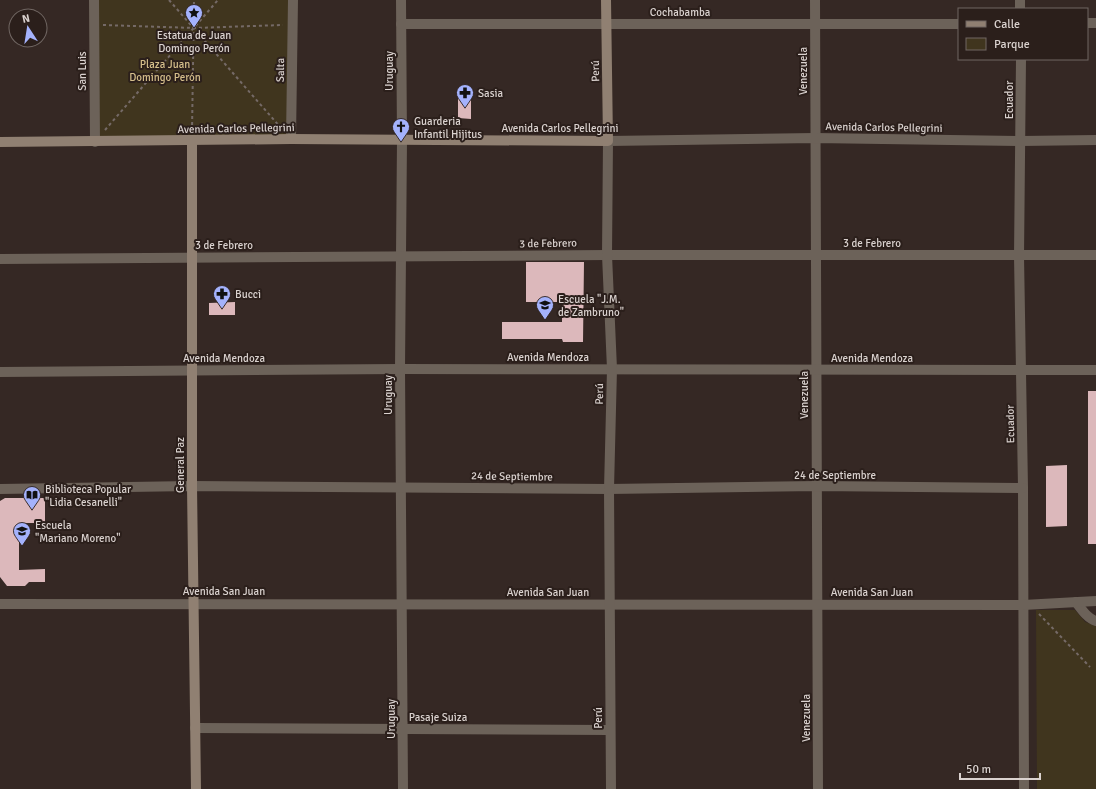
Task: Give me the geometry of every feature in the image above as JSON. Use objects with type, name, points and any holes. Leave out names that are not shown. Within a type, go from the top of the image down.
[{"type":"street","name":"San Luis","points":[[94,0],[94,142]]},
{"type":"street","name":"Salta","points":[[291,140],[293,0]]},
{"type":"street","name":"Uruguay","points":[[401,0],[402,140],[400,369],[403,789]]},
{"type":"street","name":"Perú","points":[[606,0],[608,141],[607,255],[612,369],[609,489],[611,789]]},
{"type":"street","name":"Venezuela","points":[[815,0],[818,789]]},
{"type":"street","name":"Cochabamba","points":[[401,24],[958,24]]},
{"type":"street","name":"Ecuador","points":[[1021,60],[1019,256],[1022,370],[1024,789]]},
{"type":"street","name":"Avenida Carlos Pellegrini","points":[[0,142],[291,140],[608,141],[815,138],[1021,141],[1096,140]]},
{"type":"street","name":"General Paz","points":[[192,141],[192,486],[196,789]]},
{"type":"street","name":"3 de Febrero","points":[[0,259],[607,255],[1096,255]]},
{"type":"street","name":"Avenida Mendoza","points":[[0,372],[400,369],[1096,370]]},
{"type":"street","name":"24 de Septiembre","points":[[0,489],[192,486],[401,486],[609,489],[817,486],[1023,488]]},
{"type":"street","name":"Avenida San Juan","points":[[0,604],[1023,605],[1096,601]]},
{"type":"street","points":[[1076,602],[1091,620],[1096,621]]},
{"type":"street","name":"Pasaje Suiza","points":[[195,728],[610,730]]},
{"type":"path","points":[[169,0],[291,140]]},
{"type":"path","points":[[192,141],[194,0]]},
{"type":"path","points":[[94,142],[218,0]]},
{"type":"path","points":[[94,25],[194,28],[292,25]]},
{"type":"path","points":[[1036,610],[1090,667]]},
{"type":"green space","name":"Plaza Juan Domingo Perón","points":[[94,0],[293,0],[291,139],[95,142]]},
{"type":"green space","points":[[1036,610],[1075,610],[1085,622],[1096,626],[1096,789],[1037,789]]},
{"type":"building","name":"Sasia","points":[[458,98],[471,99],[471,119],[458,118]]},
{"type":"building","points":[[526,262],[584,262],[583,342],[563,342],[562,339],[502,339],[502,322],[562,322],[562,302],[526,302]]},
{"type":"building","name":"Bucci","points":[[235,302],[235,315],[209,315],[209,303]]},
{"type":"building","points":[[1088,391],[1096,391],[1096,544],[1088,544]]},
{"type":"building","points":[[1067,465],[1067,526],[1046,527],[1046,466]]},
{"type":"building","name":"Escuela \"Mariano Moreno\"","points":[[5,498],[45,498],[45,523],[19,523],[19,570],[45,569],[45,582],[29,582],[25,586],[7,586],[0,577],[0,501]]},
{"type":"place","name":"Estatua de Juan Domingo Perón","points":[[194,28]]},
{"type":"place","name":"Sasia","points":[[465,108]]},
{"type":"place","name":"Guarderia Infantil Hijitus","points":[[401,142]]},
{"type":"place","name":"Bucci","points":[[222,309]]},
{"type":"place","name":"Escuela \"J.M. de Zambruno\"","points":[[545,320]]},
{"type":"place","name":"Biblioteca Popular \"Lidia Cesanelli\"","points":[[32,510]]},
{"type":"place","name":"Escuela \"Mariano Moreno\"","points":[[22,546]]}]
